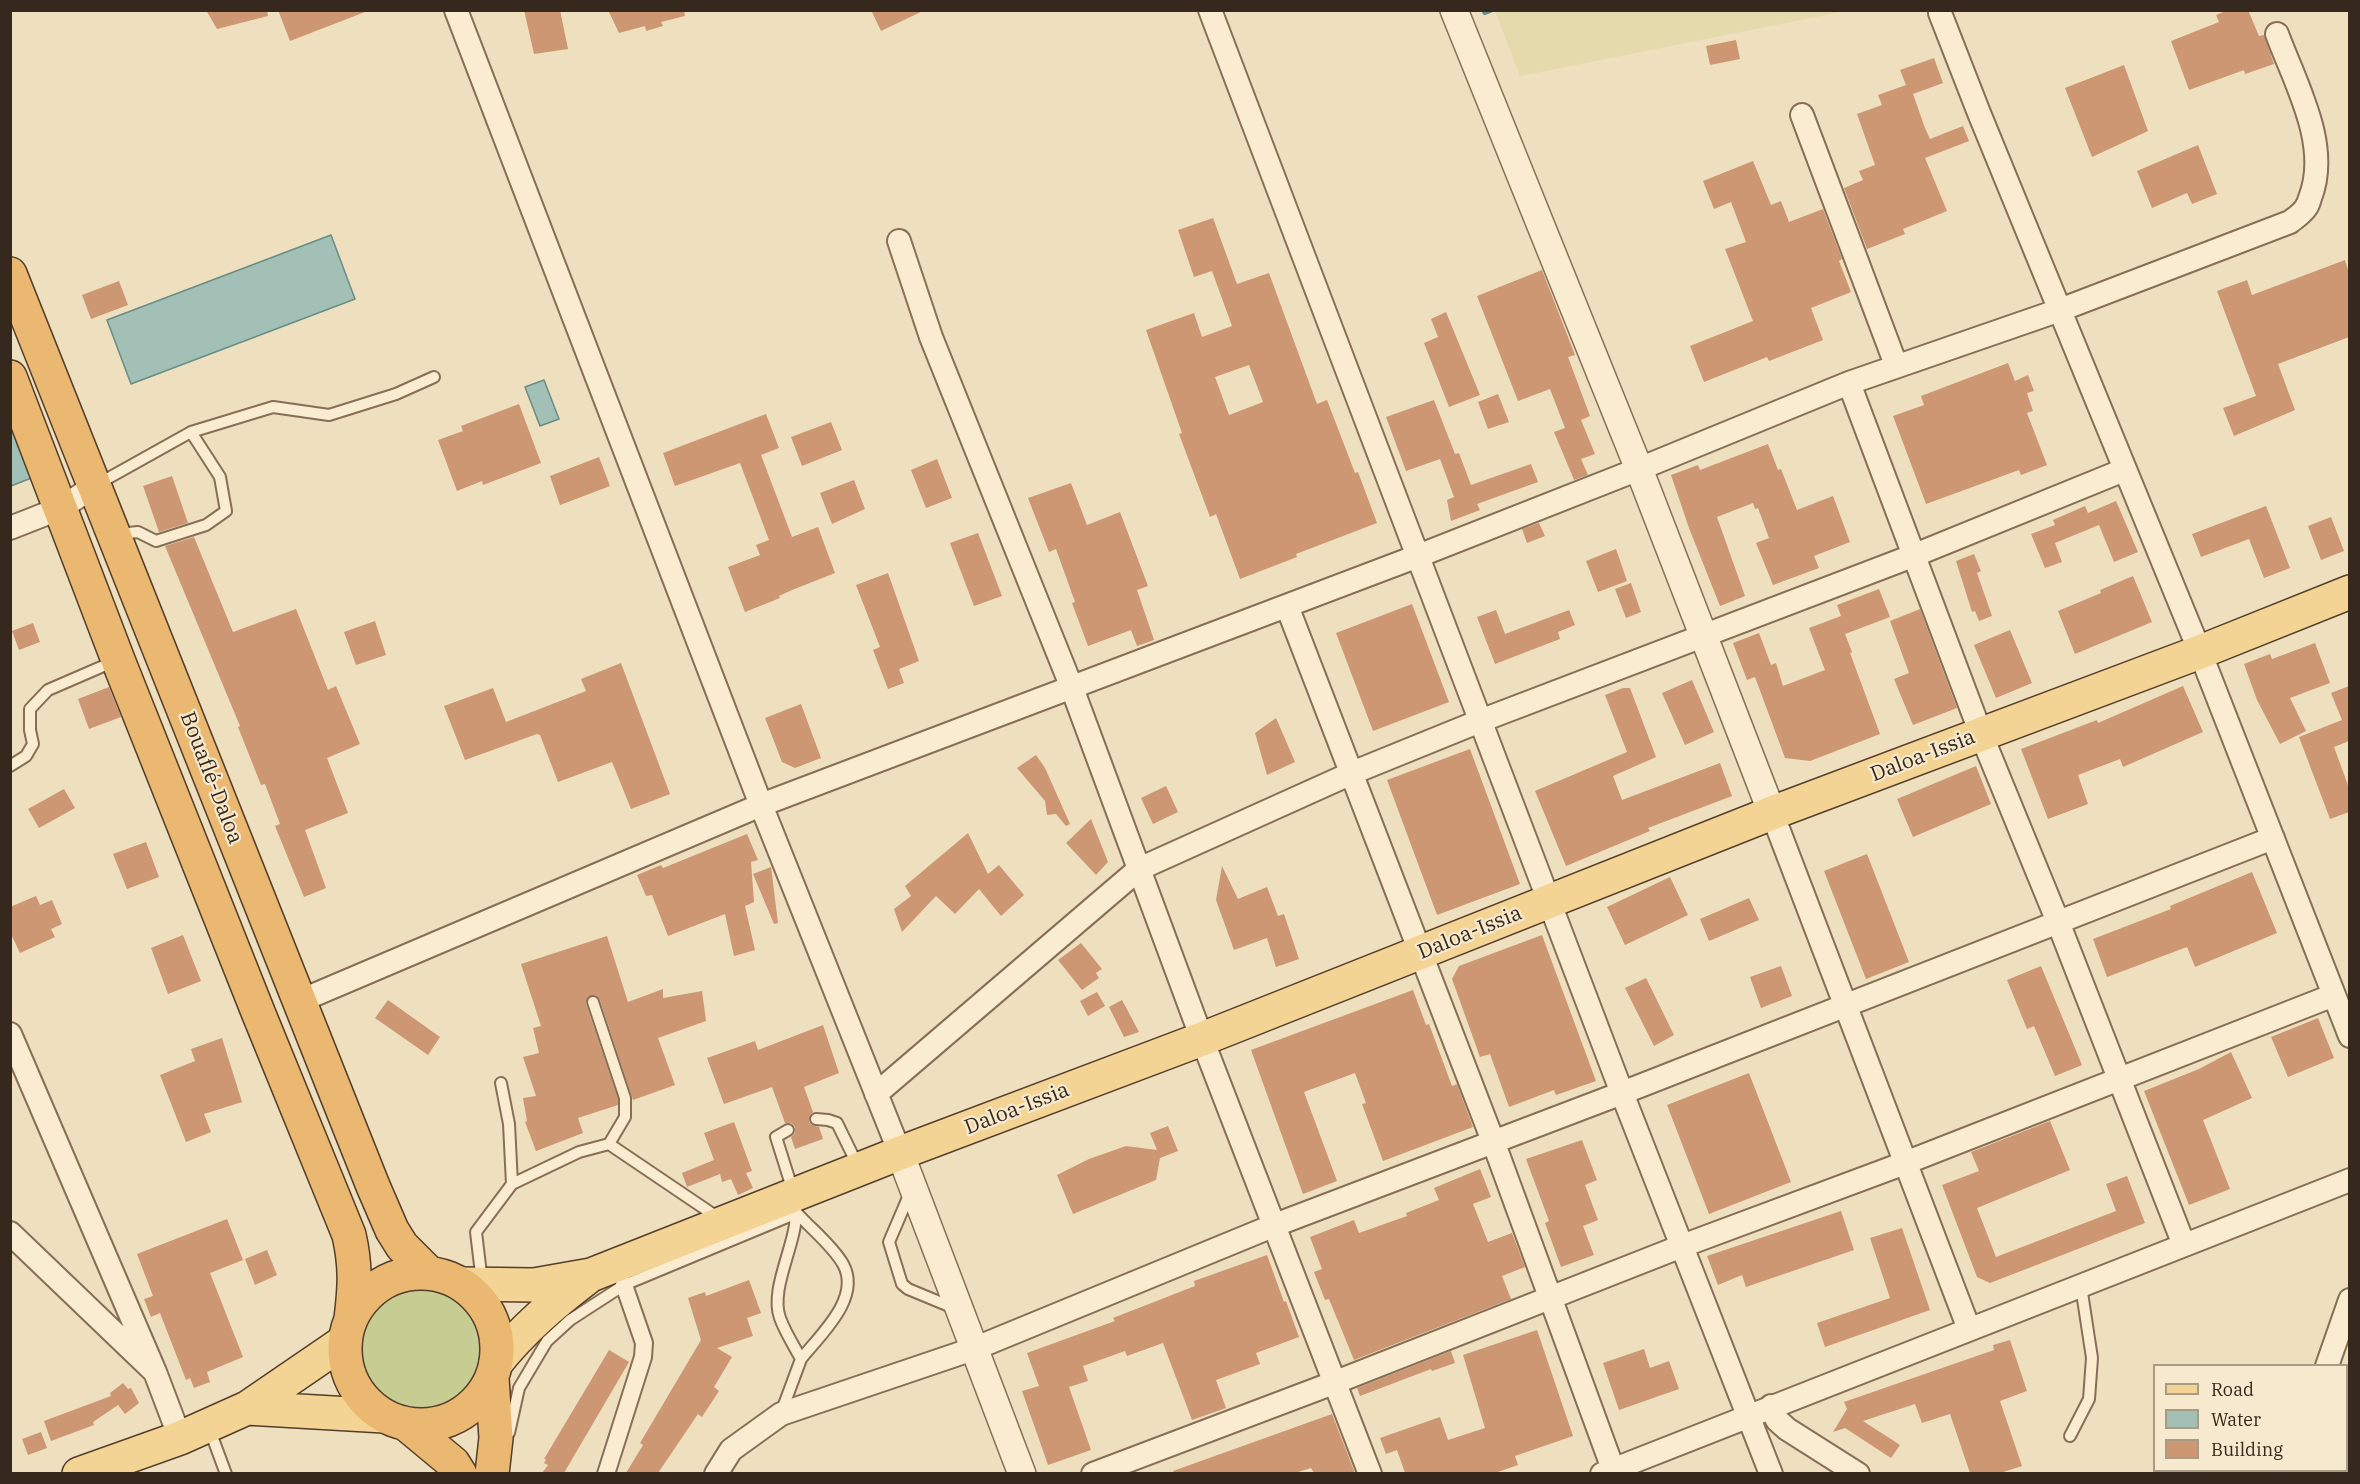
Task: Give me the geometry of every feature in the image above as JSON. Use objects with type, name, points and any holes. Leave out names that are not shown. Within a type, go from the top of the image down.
[{"type":"highway","name":"Bouaflé-Daloa","points":[[10,274],[392,1230],[402,1246],[428,1272]]},
{"type":"highway","name":"Bouaflé-Daloa","points":[[10,377],[62,508],[118,660],[349,1235],[355,1259],[356,1281],[348,1330]]},
{"type":"highway","points":[[460,1473],[453,1463],[361,1396],[347,1369],[348,1330],[359,1304],[382,1282],[412,1272],[428,1272],[472,1285],[476,1296],[491,1319],[497,1345],[494,1371],[496,1438],[492,1473]]},
{"type":"highway","points":[[395,1420],[421,1426],[451,1420],[476,1403],[494,1371]]},
{"type":"main road","name":"Daloa-Issia","points":[[591,1275],[725,1223],[795,1204],[859,1169],[1202,1039],[1772,813],[2200,652],[2349,592]]},
{"type":"main road","points":[[472,1285],[534,1285],[591,1275]]},
{"type":"main road","points":[[494,1371],[515,1340],[538,1316],[591,1275]]},
{"type":"main road","points":[[79,1473],[194,1431],[247,1408],[348,1330]]},
{"type":"main road","points":[[247,1408],[395,1420]]},
{"type":"street","points":[[456,10],[761,805],[962,1311],[1022,1473]]},
{"type":"street","points":[[1210,10],[1480,721],[1771,1473]]},
{"type":"street","points":[[1454,10],[1639,469],[1969,1329]]},
{"type":"street","points":[[1940,13],[2124,470],[2200,652],[2349,1036]]},
{"type":"street","points":[[300,1001],[761,805],[1418,556],[1896,365],[2060,310],[2290,222],[2306,209],[2314,189],[2316,166],[2314,141],[2308,117],[2277,34]]},
{"type":"street","points":[[1802,115],[1896,365]]},
{"type":"street","points":[[899,241],[931,337],[1072,688],[1202,1039],[1370,1473]]},
{"type":"street","points":[[1849,383],[1981,734],[2058,922],[2184,1245]]},
{"type":"street","points":[[876,1094],[1139,869],[1352,773],[1480,721],[1915,555],[2124,470]]},
{"type":"street","points":[[10,528],[62,508],[96,485]]},
{"type":"street","points":[[1287,606],[1493,1141],[1550,1297],[1607,1471],[2349,1180]]},
{"type":"street","points":[[716,1473],[731,1450],[781,1414],[976,1348],[1275,1225],[1623,1093],[2273,838]]},
{"type":"street","points":[[1093,1473],[1336,1382],[1682,1246],[1905,1163],[2334,995]]},
{"type":"street","points":[[10,1034],[155,1372],[194,1431]]},
{"type":"street","points":[[10,1233],[155,1372]]},
{"type":"street","points":[[606,1473],[643,1357],[644,1343],[624,1284]]},
{"type":"street","points":[[2327,1364],[2349,1300]]},
{"type":"street","points":[[1771,1406],[1777,1420],[1786,1429],[1858,1473]]},
{"type":"lane","points":[[96,485],[191,432],[273,407],[330,415],[396,394],[434,377]]},
{"type":"lane","points":[[116,535],[138,532],[156,541],[206,525],[226,511],[220,477],[191,432]]},
{"type":"lane","points":[[10,766],[26,756],[33,744],[30,709],[48,690],[118,660]]},
{"type":"lane","points":[[472,1285],[476,1232],[512,1184],[579,1152],[609,1144],[625,1117],[625,1098],[593,1002]]},
{"type":"lane","points":[[501,1083],[509,1124],[512,1184]]},
{"type":"lane","points":[[816,1119],[837,1123],[859,1169]]},
{"type":"lane","points":[[781,1414],[801,1359],[838,1312],[849,1288],[844,1265],[795,1204],[776,1137],[788,1130]]},
{"type":"lane","points":[[609,1144],[725,1223]]},
{"type":"lane","points":[[913,1188],[889,1242],[902,1284],[908,1289],[962,1311]]},
{"type":"lane","points":[[503,1473],[503,1461],[519,1388],[547,1341],[570,1320],[624,1284],[795,1204]]},
{"type":"lane","points":[[795,1204],[786,1262],[779,1285],[779,1316],[801,1359]]},
{"type":"lane","points":[[2070,1436],[2089,1399],[2092,1358],[2081,1285]]},
{"type":"lane","points":[[194,1431],[226,1473]]},
{"type":"shaded area","points":[[1495,11],[1845,11],[1520,76]]},
{"type":"green space","points":[[422,1287],[446,1292],[466,1305],[479,1325],[484,1349],[479,1373],[466,1393],[446,1406],[422,1411],[398,1406],[378,1393],[365,1373],[360,1349],[365,1325],[378,1305],[398,1292]]},
{"type":"water","points":[[331,235],[355,299],[131,384],[107,320]]},
{"type":"water","points":[[544,380],[559,419],[540,426],[525,387]]},
{"type":"water","points":[[10,398],[39,475],[11,486],[10,486]]},
{"type":"building","points":[[206,10],[267,10],[268,16],[217,29]]},
{"type":"building","points":[[278,10],[365,10],[365,12],[290,41]]},
{"type":"building","points":[[524,10],[560,10],[568,49],[534,54]]},
{"type":"building","points":[[608,10],[684,10],[685,16],[661,22],[663,26],[646,31],[645,26],[619,33]]},
{"type":"building","points":[[871,10],[925,10],[881,31]]},
{"type":"building","points":[[2228,10],[2248,10],[2259,36],[2264,35],[2274,64],[2245,74],[2244,70],[2189,90],[2171,41],[2219,22],[2216,15]]},
{"type":"building","points":[[1736,40],[1740,59],[1710,65],[1706,46]]},
{"type":"building","points":[[1934,58],[1943,83],[1913,94],[1925,128],[1930,139],[1963,126],[1969,141],[1925,158],[1947,211],[1903,229],[1905,234],[1867,249],[1844,188],[1863,180],[1859,171],[1875,165],[1857,114],[1882,105],[1878,95],[1906,85],[1900,70]]},
{"type":"building","points":[[2124,65],[2148,131],[2092,157],[2065,88]]},
{"type":"building","points":[[2198,145],[2217,194],[2192,204],[2187,193],[2152,208],[2137,171]]},
{"type":"building","points":[[1753,161],[1771,205],[1781,201],[1789,222],[1823,209],[1842,259],[1839,261],[1851,292],[1811,308],[1823,340],[1769,361],[1767,357],[1704,382],[1690,346],[1753,321],[1725,249],[1746,242],[1731,202],[1714,209],[1703,181]]},
{"type":"building","points":[[1213,218],[1237,284],[1269,273],[1317,404],[1327,400],[1377,523],[1296,554],[1297,557],[1240,579],[1216,514],[1210,517],[1179,434],[1182,433],[1146,330],[1194,313],[1202,337],[1232,326],[1212,271],[1194,277],[1178,230]],"holes":[[[1249,365],[1263,402],[1229,415],[1215,377]]]},
{"type":"building","points":[[2345,260],[2349,273],[2349,337],[2278,364],[2295,410],[2234,436],[2223,408],[2256,396],[2217,291],[2247,280],[2252,295]]},
{"type":"building","points":[[1542,270],[1575,355],[1568,357],[1590,416],[1581,420],[1595,454],[1581,459],[1588,475],[1574,480],[1554,432],[1565,428],[1550,389],[1518,401],[1477,296]]},
{"type":"building","points":[[119,281],[128,305],[91,319],[82,295]]},
{"type":"building","points":[[1446,312],[1480,395],[1449,407],[1424,343],[1438,337],[1431,319]]},
{"type":"building","points":[[2008,363],[2015,381],[2028,375],[2034,391],[2027,393],[2033,411],[2027,413],[2047,465],[2021,475],[2019,470],[1926,504],[1893,416],[1924,405],[1921,396]]},
{"type":"building","points":[[1498,394],[1509,422],[1488,429],[1478,402]]},
{"type":"building","points":[[1434,400],[1455,454],[1459,453],[1471,485],[1531,464],[1538,482],[1477,504],[1480,510],[1451,521],[1447,500],[1454,497],[1440,459],[1406,471],[1386,417]]},
{"type":"building","points":[[519,404],[541,463],[483,485],[482,481],[457,491],[438,440],[463,431],[461,426]]},
{"type":"building","points":[[766,414],[779,448],[761,455],[792,537],[818,527],[835,573],[745,612],[728,567],[760,555],[756,545],[769,540],[740,463],[675,486],[663,453]]},
{"type":"building","points":[[831,422],[842,450],[802,466],[791,437]]},
{"type":"building","points":[[1768,444],[1778,470],[1781,469],[1797,510],[1833,496],[1850,542],[1814,556],[1819,568],[1773,585],[1756,543],[1769,538],[1758,508],[1755,509],[1753,503],[1717,517],[1745,596],[1720,606],[1671,475],[1698,465],[1700,470]]},
{"type":"building","points":[[599,457],[610,486],[560,505],[550,476]]},
{"type":"building","points":[[937,459],[952,498],[926,508],[911,470]]},
{"type":"building","points":[[172,476],[188,523],[159,532],[143,486]]},
{"type":"building","points":[[854,480],[865,509],[832,524],[820,493]]},
{"type":"building","points":[[1071,483],[1087,525],[1120,512],[1148,586],[1137,590],[1154,640],[1137,646],[1131,630],[1088,646],[1056,549],[1049,552],[1028,498]]},
{"type":"building","points":[[2116,501],[2138,552],[2114,562],[2099,525],[2055,543],[2062,562],[2045,568],[2031,534],[2055,525],[2053,520],[2085,506],[2088,513]]},
{"type":"building","points":[[2266,506],[2290,568],[2264,578],[2249,539],[2201,557],[2192,534]]},
{"type":"building","points":[[2331,517],[2344,551],[2321,560],[2308,526]]},
{"type":"building","points":[[1539,523],[1545,536],[1527,543],[1522,529]]},
{"type":"building","points":[[978,533],[1002,596],[974,606],[950,543]]},
{"type":"building","points":[[194,537],[233,632],[296,609],[328,690],[336,686],[360,744],[327,758],[348,813],[305,830],[326,888],[304,897],[275,826],[280,824],[265,784],[261,785],[238,727],[240,726],[165,546]]},
{"type":"building","points":[[1616,549],[1627,581],[1598,592],[1586,561]]},
{"type":"building","points":[[1974,554],[1981,571],[1977,573],[1992,616],[1979,621],[1975,611],[1972,612],[1956,561]]},
{"type":"building","points":[[888,573],[919,661],[899,669],[904,683],[888,689],[873,650],[880,647],[856,585]]},
{"type":"building","points":[[2133,576],[2152,622],[2075,654],[2058,611],[2101,593],[2100,590]]},
{"type":"building","points":[[1631,583],[1641,612],[1626,618],[1615,589]]},
{"type":"building","points":[[1879,589],[1890,617],[1845,634],[1880,734],[1810,761],[1785,758],[1755,677],[1747,680],[1733,643],[1759,633],[1771,665],[1776,663],[1783,686],[1825,670],[1809,628],[1841,616],[1837,605]]},
{"type":"building","points":[[1412,604],[1449,702],[1373,731],[1336,633]]},
{"type":"building","points":[[1920,609],[1957,708],[1913,725],[1894,679],[1909,673],[1890,621]]},
{"type":"building","points":[[1496,610],[1505,634],[1569,610],[1575,625],[1558,632],[1560,639],[1495,664],[1477,617]]},
{"type":"building","points":[[375,621],[386,655],[356,665],[344,632]]},
{"type":"building","points":[[33,623],[40,642],[19,650],[12,631]]},
{"type":"building","points":[[2010,630],[2032,683],[1996,698],[1974,645]]},
{"type":"building","points":[[2315,643],[2330,683],[2290,698],[2306,731],[2280,744],[2257,700],[2244,664],[2270,654],[2272,659]]},
{"type":"building","points":[[621,663],[670,794],[631,809],[612,762],[558,782],[540,735],[537,734],[465,760],[444,706],[493,688],[506,722],[586,691],[581,679]]},
{"type":"building","points":[[1692,680],[1714,732],[1685,745],[1662,693]]},
{"type":"building","points":[[2183,686],[2203,732],[2123,767],[2120,759],[2078,775],[2088,804],[2048,819],[2021,749],[2097,720],[2098,723]]},
{"type":"building","points":[[2349,686],[2349,741],[2334,747],[2349,788],[2349,812],[2330,819],[2299,737],[2342,720],[2331,693]]},
{"type":"building","points":[[109,687],[121,717],[89,729],[78,699]]},
{"type":"building","points":[[1623,688],[1630,688],[1656,757],[1613,776],[1622,800],[1720,763],[1732,796],[1648,828],[1650,831],[1566,866],[1535,791],[1627,752],[1605,695]]},
{"type":"building","points":[[801,704],[821,758],[795,768],[782,762],[765,718]]},
{"type":"building","points":[[1276,718],[1295,762],[1267,775],[1255,733]]},
{"type":"building","points":[[1470,749],[1520,884],[1437,915],[1387,780]]},
{"type":"building","points":[[1036,755],[1045,768],[1070,824],[1066,826],[1056,814],[1047,815],[1045,801],[1017,768]]},
{"type":"building","points":[[1976,766],[1991,804],[1913,837],[1897,799]]},
{"type":"building","points":[[1166,786],[1178,812],[1153,824],[1141,798]]},
{"type":"building","points":[[64,789],[75,808],[39,828],[28,809]]},
{"type":"building","points":[[1091,819],[1108,862],[1096,875],[1066,843]]},
{"type":"building","points":[[968,833],[988,874],[999,865],[1024,895],[1001,916],[979,889],[955,914],[936,896],[902,932],[894,909],[911,896],[905,886]]},
{"type":"building","points":[[747,834],[758,860],[751,862],[754,902],[745,906],[755,950],[734,956],[725,914],[668,936],[652,895],[646,896],[637,875],[661,865],[663,868]]},
{"type":"building","points":[[146,842],[159,877],[127,889],[113,854]]},
{"type":"building","points":[[1867,854],[1909,962],[1866,979],[1824,871]]},
{"type":"building","points":[[1222,866],[1238,899],[1267,887],[1278,916],[1284,914],[1299,959],[1276,967],[1267,938],[1234,950],[1216,900]]},
{"type":"building","points":[[771,867],[778,923],[774,924],[753,874]]},
{"type":"building","points":[[2252,872],[2277,933],[2195,967],[2187,947],[2107,977],[2093,939],[2171,909],[2170,906]]},
{"type":"building","points":[[1670,877],[1688,915],[1625,945],[1607,907]]},
{"type":"building","points":[[36,896],[40,905],[52,900],[62,924],[51,929],[55,937],[20,953],[10,932],[10,907]]},
{"type":"building","points":[[1749,898],[1759,920],[1709,941],[1700,919]]},
{"type":"building","points":[[183,935],[201,981],[168,994],[151,948]]},
{"type":"building","points":[[1542,935],[1596,1081],[1556,1095],[1554,1090],[1509,1107],[1490,1054],[1480,1057],[1452,979],[1459,966]]},
{"type":"building","points":[[607,936],[628,1002],[663,989],[663,998],[702,991],[706,1021],[658,1038],[675,1085],[633,1100],[600,1000],[595,995],[588,997],[586,1004],[618,1099],[618,1105],[578,1118],[583,1133],[536,1151],[525,1122],[527,1121],[523,1098],[536,1096],[523,1057],[539,1053],[533,1028],[541,1026],[521,964]]},
{"type":"building","points":[[1081,943],[1102,969],[1096,973],[1099,978],[1082,990],[1058,960]]},
{"type":"building","points":[[1781,966],[1792,996],[1761,1008],[1750,977]]},
{"type":"building","points":[[2041,966],[2082,1065],[2055,1076],[2034,1026],[2027,1029],[2007,980]]},
{"type":"building","points":[[1646,978],[1674,1035],[1654,1046],[1625,988]]},
{"type":"building","points":[[1413,990],[1426,1025],[1429,1024],[1452,1086],[1457,1084],[1473,1127],[1383,1161],[1362,1104],[1366,1103],[1355,1073],[1304,1092],[1337,1181],[1303,1194],[1251,1050]]},
{"type":"building","points":[[1097,992],[1105,1006],[1088,1016],[1080,1001]]},
{"type":"building","points":[[388,1000],[440,1037],[428,1055],[375,1018]]},
{"type":"building","points":[[1122,1000],[1139,1032],[1124,1037],[1109,1007]]},
{"type":"building","points":[[2318,1018],[2334,1058],[2288,1077],[2271,1037]]},
{"type":"building","points":[[823,1025],[839,1073],[804,1087],[813,1112],[809,1122],[819,1127],[823,1139],[795,1149],[791,1137],[795,1133],[795,1127],[791,1123],[785,1123],[772,1087],[724,1104],[707,1058],[755,1041],[758,1050]]},
{"type":"building","points":[[222,1038],[242,1102],[204,1114],[211,1132],[186,1142],[160,1075],[195,1061],[191,1049]]},
{"type":"building","points":[[2231,1052],[2252,1098],[2203,1120],[2230,1189],[2189,1205],[2144,1091],[2199,1069]]},
{"type":"building","points":[[1749,1073],[1791,1182],[1709,1214],[1667,1105]]},
{"type":"building","points":[[2050,1121],[2070,1170],[1977,1208],[1996,1257],[2116,1211],[2106,1184],[2127,1176],[2145,1223],[1990,1283],[1977,1277],[1942,1185],[1979,1171],[1971,1152]]},
{"type":"building","points":[[734,1122],[752,1171],[746,1173],[753,1188],[738,1195],[731,1179],[722,1182],[720,1174],[687,1187],[682,1173],[714,1160],[704,1133]]},
{"type":"building","points":[[1168,1126],[1178,1151],[1160,1158],[1156,1180],[1073,1214],[1057,1175],[1089,1159],[1126,1146],[1157,1150],[1150,1133]]},
{"type":"building","points":[[1582,1140],[1597,1180],[1585,1185],[1598,1220],[1583,1226],[1594,1255],[1561,1267],[1545,1223],[1549,1221],[1526,1159]]},
{"type":"building","points":[[1480,1169],[1491,1197],[1473,1204],[1488,1242],[1512,1233],[1525,1267],[1502,1276],[1511,1299],[1354,1360],[1329,1299],[1325,1300],[1314,1272],[1322,1269],[1310,1237],[1354,1220],[1359,1233],[1407,1216],[1406,1213],[1439,1200],[1434,1188]]},
{"type":"building","points":[[1841,1211],[1854,1250],[1746,1287],[1742,1275],[1718,1285],[1707,1256]]},
{"type":"building","points":[[227,1219],[243,1260],[210,1273],[243,1357],[207,1372],[210,1382],[194,1388],[190,1378],[186,1380],[160,1313],[151,1317],[144,1299],[153,1296],[137,1254]]},
{"type":"building","points":[[1902,1228],[1930,1310],[1825,1347],[1817,1323],[1890,1298],[1870,1238]]},
{"type":"building","points":[[267,1250],[277,1275],[255,1285],[245,1259]]},
{"type":"building","points":[[1267,1255],[1299,1337],[1256,1353],[1260,1364],[1216,1380],[1226,1408],[1192,1420],[1163,1343],[1127,1356],[1125,1351],[1083,1366],[1088,1381],[1069,1387],[1091,1450],[1048,1465],[1022,1391],[1039,1386],[1027,1353],[1115,1321],[1113,1318],[1195,1286],[1194,1281]]},
{"type":"building","points":[[749,1280],[761,1313],[747,1318],[753,1336],[717,1348],[732,1357],[714,1387],[719,1391],[702,1417],[698,1414],[658,1473],[626,1473],[643,1445],[640,1443],[701,1340],[688,1298],[705,1292],[706,1296]]},
{"type":"building","points":[[1537,1330],[1573,1436],[1515,1456],[1518,1465],[1495,1473],[1405,1473],[1397,1450],[1386,1454],[1380,1438],[1440,1417],[1448,1440],[1485,1428],[1463,1355]]},
{"type":"building","points":[[2010,1340],[2027,1391],[2000,1401],[2022,1466],[2000,1473],[1970,1473],[1950,1414],[1922,1423],[1915,1404],[1863,1421],[1900,1445],[1891,1458],[1845,1428],[1833,1432],[1847,1409],[1844,1402],[1994,1350],[1993,1345]]},
{"type":"building","points":[[1644,1349],[1650,1368],[1669,1361],[1679,1389],[1619,1410],[1603,1363]]},
{"type":"building","points":[[609,1350],[629,1362],[564,1473],[542,1473],[548,1465],[544,1463],[546,1459],[544,1459]]},
{"type":"building","points":[[1451,1351],[1455,1363],[1432,1371],[1431,1369],[1360,1396],[1357,1388]]},
{"type":"building","points":[[123,1383],[128,1389],[131,1388],[139,1403],[125,1414],[118,1405],[93,1422],[94,1425],[51,1441],[44,1421],[111,1396],[110,1393]]},
{"type":"building","points":[[1332,1414],[1355,1473],[1314,1473],[1311,1468],[1295,1473],[1174,1473],[1173,1471]]},
{"type":"building","points":[[41,1432],[47,1448],[28,1455],[22,1439]]},
{"type":"waterway","points":[[1485,12],[1490,10]]}]
